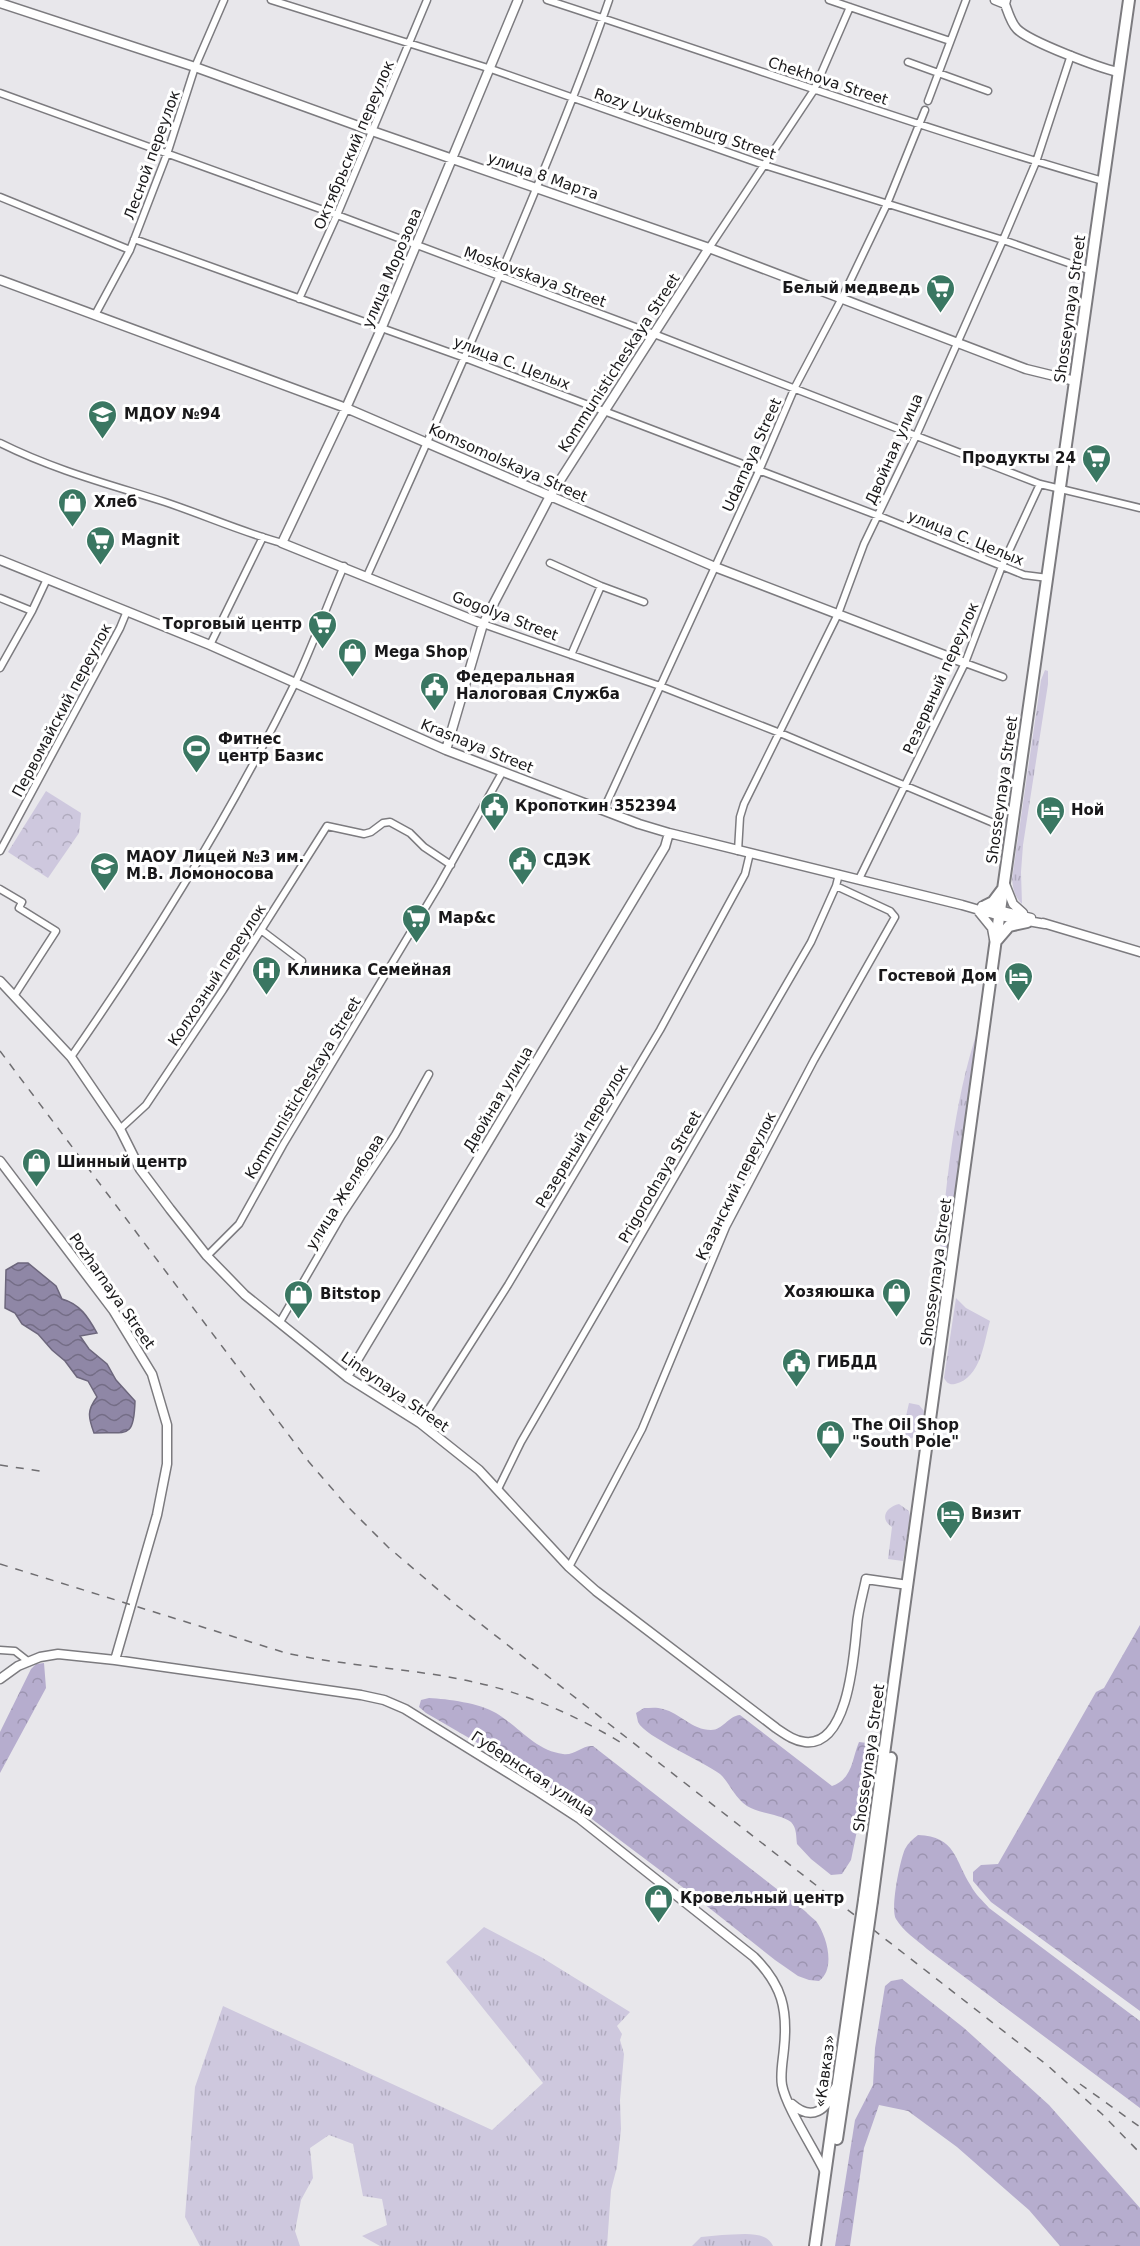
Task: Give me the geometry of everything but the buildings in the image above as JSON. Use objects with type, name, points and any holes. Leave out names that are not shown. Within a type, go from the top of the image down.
[{"type":"highway","name":"Shosseynaya Street","points":[[868,1901],[910,1616],[908,1585],[1005,884],[1028,680],[1047,578],[1129,0]]},
{"type":"highway","points":[[980,908],[999,896],[1005,884]]},
{"type":"highway","points":[[995,946],[999,935],[1009,926],[1027,920]]},
{"type":"highway","name":"«Кавказ»","points":[[822,2246],[868,1901]]},
{"type":"highway","name":"«Кавказ»","points":[[814,2246],[838,2079],[860,1956]]},
{"type":"street","name":"Лесной переулок","points":[[95,315],[130,250],[167,154],[195,67],[224,0]]},
{"type":"street","name":"Rozy Lyuksemburg Street","points":[[271,0],[491,69],[764,165],[1003,240],[1091,271]]},
{"type":"street","name":"Октябрьский переулок","points":[[299,299],[337,215],[427,0]]},
{"type":"street","name":"улица Морозова","points":[[282,543],[382,327],[518,0]]},
{"type":"street","name":"Chekhova Street","points":[[547,0],[814,90],[1036,162],[1103,181]]},
{"type":"street","points":[[367,576],[499,278],[573,98],[609,0]]},
{"type":"street","points":[[828,0],[950,41]]},
{"type":"street","points":[[928,101],[966,0]]},
{"type":"street","points":[[995,0],[1006,2],[1013,24],[1018,30],[1071,55],[1118,72]]},
{"type":"street","name":"улица 8 Марта","points":[[0,3],[195,67],[536,189],[709,248],[1026,369],[1075,381]]},
{"type":"street","name":"Kommunisticheskaya Street","points":[[446,750],[483,624],[550,496],[709,248],[814,90],[850,7]]},
{"type":"street","name":"Двойная улица","points":[[738,851],[740,817],[744,804],[838,614],[864,544],[916,436],[1003,240],[1036,162],[1071,55]]},
{"type":"street","points":[[908,62],[988,91]]},
{"type":"street","name":"Moskovskaya Street","points":[[0,93],[337,215],[499,278],[795,387],[1040,484],[1140,508]]},
{"type":"street","name":"Udarnaya Street","points":[[603,811],[759,471],[795,387],[842,298],[887,204],[925,110]]},
{"type":"street","points":[[0,196],[130,250]]},
{"type":"street","name":"улица С. Целых","points":[[134,239],[465,358],[879,516],[1024,575],[1047,578]]},
{"type":"street","name":"Komsomolskaya Street","points":[[0,280],[346,408],[715,567],[1004,677]]},
{"type":"street","name":"Gogolya Street","points":[[0,443],[89,480],[164,502],[282,543],[344,566],[483,624],[660,686],[780,733],[996,824]]},
{"type":"street","name":"Резервный переулок","points":[[859,879],[964,663],[1002,566],[1040,484]]},
{"type":"street","points":[[210,645],[263,537]]},
{"type":"street","name":"Krasnaya Street","points":[[0,560],[210,645],[446,750],[603,811],[669,833],[1045,924],[1140,952]]},
{"type":"street","points":[[550,563],[644,602]]},
{"type":"street","points":[[71,1058],[128,976],[199,861],[295,683],[344,566]]},
{"type":"street","points":[[0,668],[47,579]]},
{"type":"street","points":[[571,655],[601,586]]},
{"type":"street","points":[[0,598],[32,611]]},
{"type":"street","name":"Первомайский переулок","points":[[1,847],[112,643],[127,611]]},
{"type":"street","name":"Kommunisticheskaya Street","points":[[207,1256],[239,1224],[283,1146],[384,980],[503,771]]},
{"type":"street","name":"Колхозный переулок","points":[[120,1129],[146,1105],[327,826],[364,834],[383,823],[390,822],[410,833],[424,847],[451,865]]},
{"type":"street","name":"Двойная улица","points":[[347,1377],[609,942],[665,847],[669,833]]},
{"type":"street","name":"Резервный переулок","points":[[420,1423],[508,1285],[660,1030],[745,874],[750,854]]},
{"type":"street","name":"Prigorodnaya Street","points":[[498,1489],[521,1442],[811,942],[836,886],[838,874]]},
{"type":"street","points":[[1005,884],[1013,904],[1027,920]]},
{"type":"street","name":"Казанский переулок","points":[[569,1567],[642,1429],[726,1227],[818,1052],[896,917],[890,911],[836,886]]},
{"type":"street","points":[[0,889],[22,902],[19,908],[56,931],[14,996]]},
{"type":"street","points":[[980,908],[992,928],[995,946]]},
{"type":"street","points":[[261,930],[302,961]]},
{"type":"street","name":"Lineynaya Street","points":[[0,981],[71,1058],[120,1129],[140,1169],[207,1256],[245,1295],[347,1377],[420,1423],[479,1470],[569,1567],[776,1728],[792,1738],[807,1743],[822,1738],[836,1723]]},
{"type":"street","name":"улица Желябова","points":[[280,1323],[342,1215],[395,1135],[429,1074]]},
{"type":"street","name":"Pozharnaya Street","points":[[0,1161],[113,1310],[152,1374],[167,1425],[167,1464],[162,1496],[115,1660]]},
{"type":"street","name":"Shosseynaya Street","points":[[836,1723],[844,1710],[856,1654],[857,1623],[866,1579],[908,1585]]},
{"type":"street","points":[[0,1650],[15,1651],[29,1662]]},
{"type":"street","name":"Губернская улица","points":[[0,1679],[18,1666],[58,1654],[361,1695],[384,1700],[405,1709],[580,1819],[754,1957],[768,1972],[781,1994],[786,2018],[782,2084],[786,2098]]},
{"type":"street","points":[[786,2098],[806,2113],[815,2112],[827,2104],[838,2079]]},
{"type":"street","points":[[786,2098],[825,2172]]},
{"type":"green space","points":[[1045,670],[1048,671],[1048,684],[1023,845],[1022,904],[1015,893],[1012,879],[1041,680]]},
{"type":"green space","points":[[46,791],[81,813],[79,833],[48,878],[8,852]]},
{"type":"green space","points":[[979,1026],[945,1279],[937,1281],[956,1120]]},
{"type":"green space","points":[[956,1298],[966,1308],[990,1321],[976,1367],[964,1380],[951,1384],[944,1378]]},
{"type":"green space","points":[[909,1403],[919,1405],[924,1411],[921,1433],[910,1439],[901,1438]]},
{"type":"green space","points":[[899,1504],[909,1511],[910,1517],[903,1561],[888,1559],[892,1527],[885,1517],[888,1510]]},
{"type":"green space","points":[[1140,1625],[1140,2011],[991,1902],[973,1881],[973,1872],[981,1865],[998,1864],[1096,1692],[1104,1688]]},
{"type":"green space","points":[[44,1663],[46,1688],[0,1773],[0,1732],[31,1669],[36,1664]]},
{"type":"green space","points":[[429,1698],[463,1702],[496,1713],[536,1743],[553,1752],[567,1754],[593,1746],[816,1921],[824,1935],[828,1952],[827,1969],[824,1976],[819,1981],[809,1980],[798,1976],[775,1960],[536,1777],[426,1713],[419,1707],[421,1700]]},
{"type":"green space","points":[[644,1708],[663,1709],[698,1727],[711,1730],[719,1728],[740,1715],[832,1786],[839,1783],[848,1773],[859,1742],[867,1743],[869,1758],[860,1816],[851,1860],[842,1874],[831,1875],[811,1859],[797,1844],[791,1822],[747,1806],[720,1774],[651,1735],[638,1722],[636,1713]]},
{"type":"green space","points":[[918,1835],[931,1836],[947,1845],[977,1895],[989,1908],[1140,2021],[1140,2108],[927,1949],[899,1923],[894,1914],[898,1873],[905,1849]]},
{"type":"green space","points":[[484,1927],[541,1957],[630,2012],[617,2026],[622,2034],[620,2040],[624,2054],[620,2100],[621,2129],[617,2167],[611,2190],[607,2246],[380,2246],[362,2236],[387,2225],[382,2199],[363,2196],[353,2144],[329,2135],[310,2148],[313,2178],[301,2200],[295,2231],[300,2246],[200,2246],[185,2217],[195,2087],[223,2006],[492,2130],[543,2083],[446,1962]]},
{"type":"green space","points":[[902,1979],[964,2028],[1049,2105],[1140,2208],[1140,2246],[1060,2246],[1029,2210],[957,2147],[908,2111],[879,2105],[864,2148],[850,2246],[835,2246],[855,2120],[873,2085],[875,2048],[885,1986],[891,1981]]},
{"type":"green space","points":[[758,2235],[764,2237],[773,2246],[692,2246],[701,2237]]},
{"type":"water","points":[[18,1263],[28,1263],[56,1286],[62,1299],[79,1308],[90,1322],[97,1333],[80,1336],[89,1349],[107,1364],[116,1380],[135,1401],[133,1423],[126,1431],[94,1433],[90,1414],[91,1406],[97,1397],[88,1381],[77,1377],[65,1361],[38,1334],[22,1324],[15,1313],[5,1308],[6,1270]]},
{"type":"railway","points":[[0,1051],[309,1462],[347,1506],[388,1547],[455,1604],[1047,2065],[1102,2114],[1140,2153]]},
{"type":"railway","points":[[0,1465],[46,1472]]},
{"type":"railway","points":[[0,1564],[286,1653],[430,1674],[498,1688],[554,1708],[625,1745]]},
{"type":"railway","points":[[1080,2084],[1140,2127]]},
{"type":"place","name":"Белый медведь","points":[[941,314]]},
{"type":"place","name":"МДОУ №94","points":[[103,440]]},
{"type":"place","name":"Продукты 24","points":[[1097,484]]},
{"type":"place","name":"Хлеб","points":[[73,528]]},
{"type":"place","name":"Magnit","points":[[100,566]]},
{"type":"place","name":"Торговый центр","points":[[323,650]]},
{"type":"place","name":"Mega Shop","points":[[353,678]]},
{"type":"place","name":"Федеральная Налоговая Служба","points":[[435,712]]},
{"type":"place","name":"Фитнес центр Базис","points":[[197,774]]},
{"type":"place","name":"Кропоткин 352394","points":[[494,832]]},
{"type":"place","name":"Ной","points":[[1050,836]]},
{"type":"place","name":"СДЭК","points":[[522,886]]},
{"type":"place","name":"МАОУ Лицей №3 им. М.В. Ломоносова","points":[[105,892]]},
{"type":"place","name":"Мар&с","points":[[417,944]]},
{"type":"place","name":"Клиника Семейная","points":[[266,996]]},
{"type":"place","name":"Гостевой Дом","points":[[1018,1002]]},
{"type":"place","name":"Шинный центр","points":[[36,1188]]},
{"type":"place","name":"Хозяюшка","points":[[896,1318]]},
{"type":"place","name":"Bitstop","points":[[299,1320]]},
{"type":"place","name":"ГИБДД","points":[[796,1388]]},
{"type":"place","name":"The Oil Shop \"South Pole\"","points":[[831,1460]]},
{"type":"place","name":"Визит","points":[[950,1540]]},
{"type":"place","name":"Кровельный центр","points":[[659,1924]]}]
